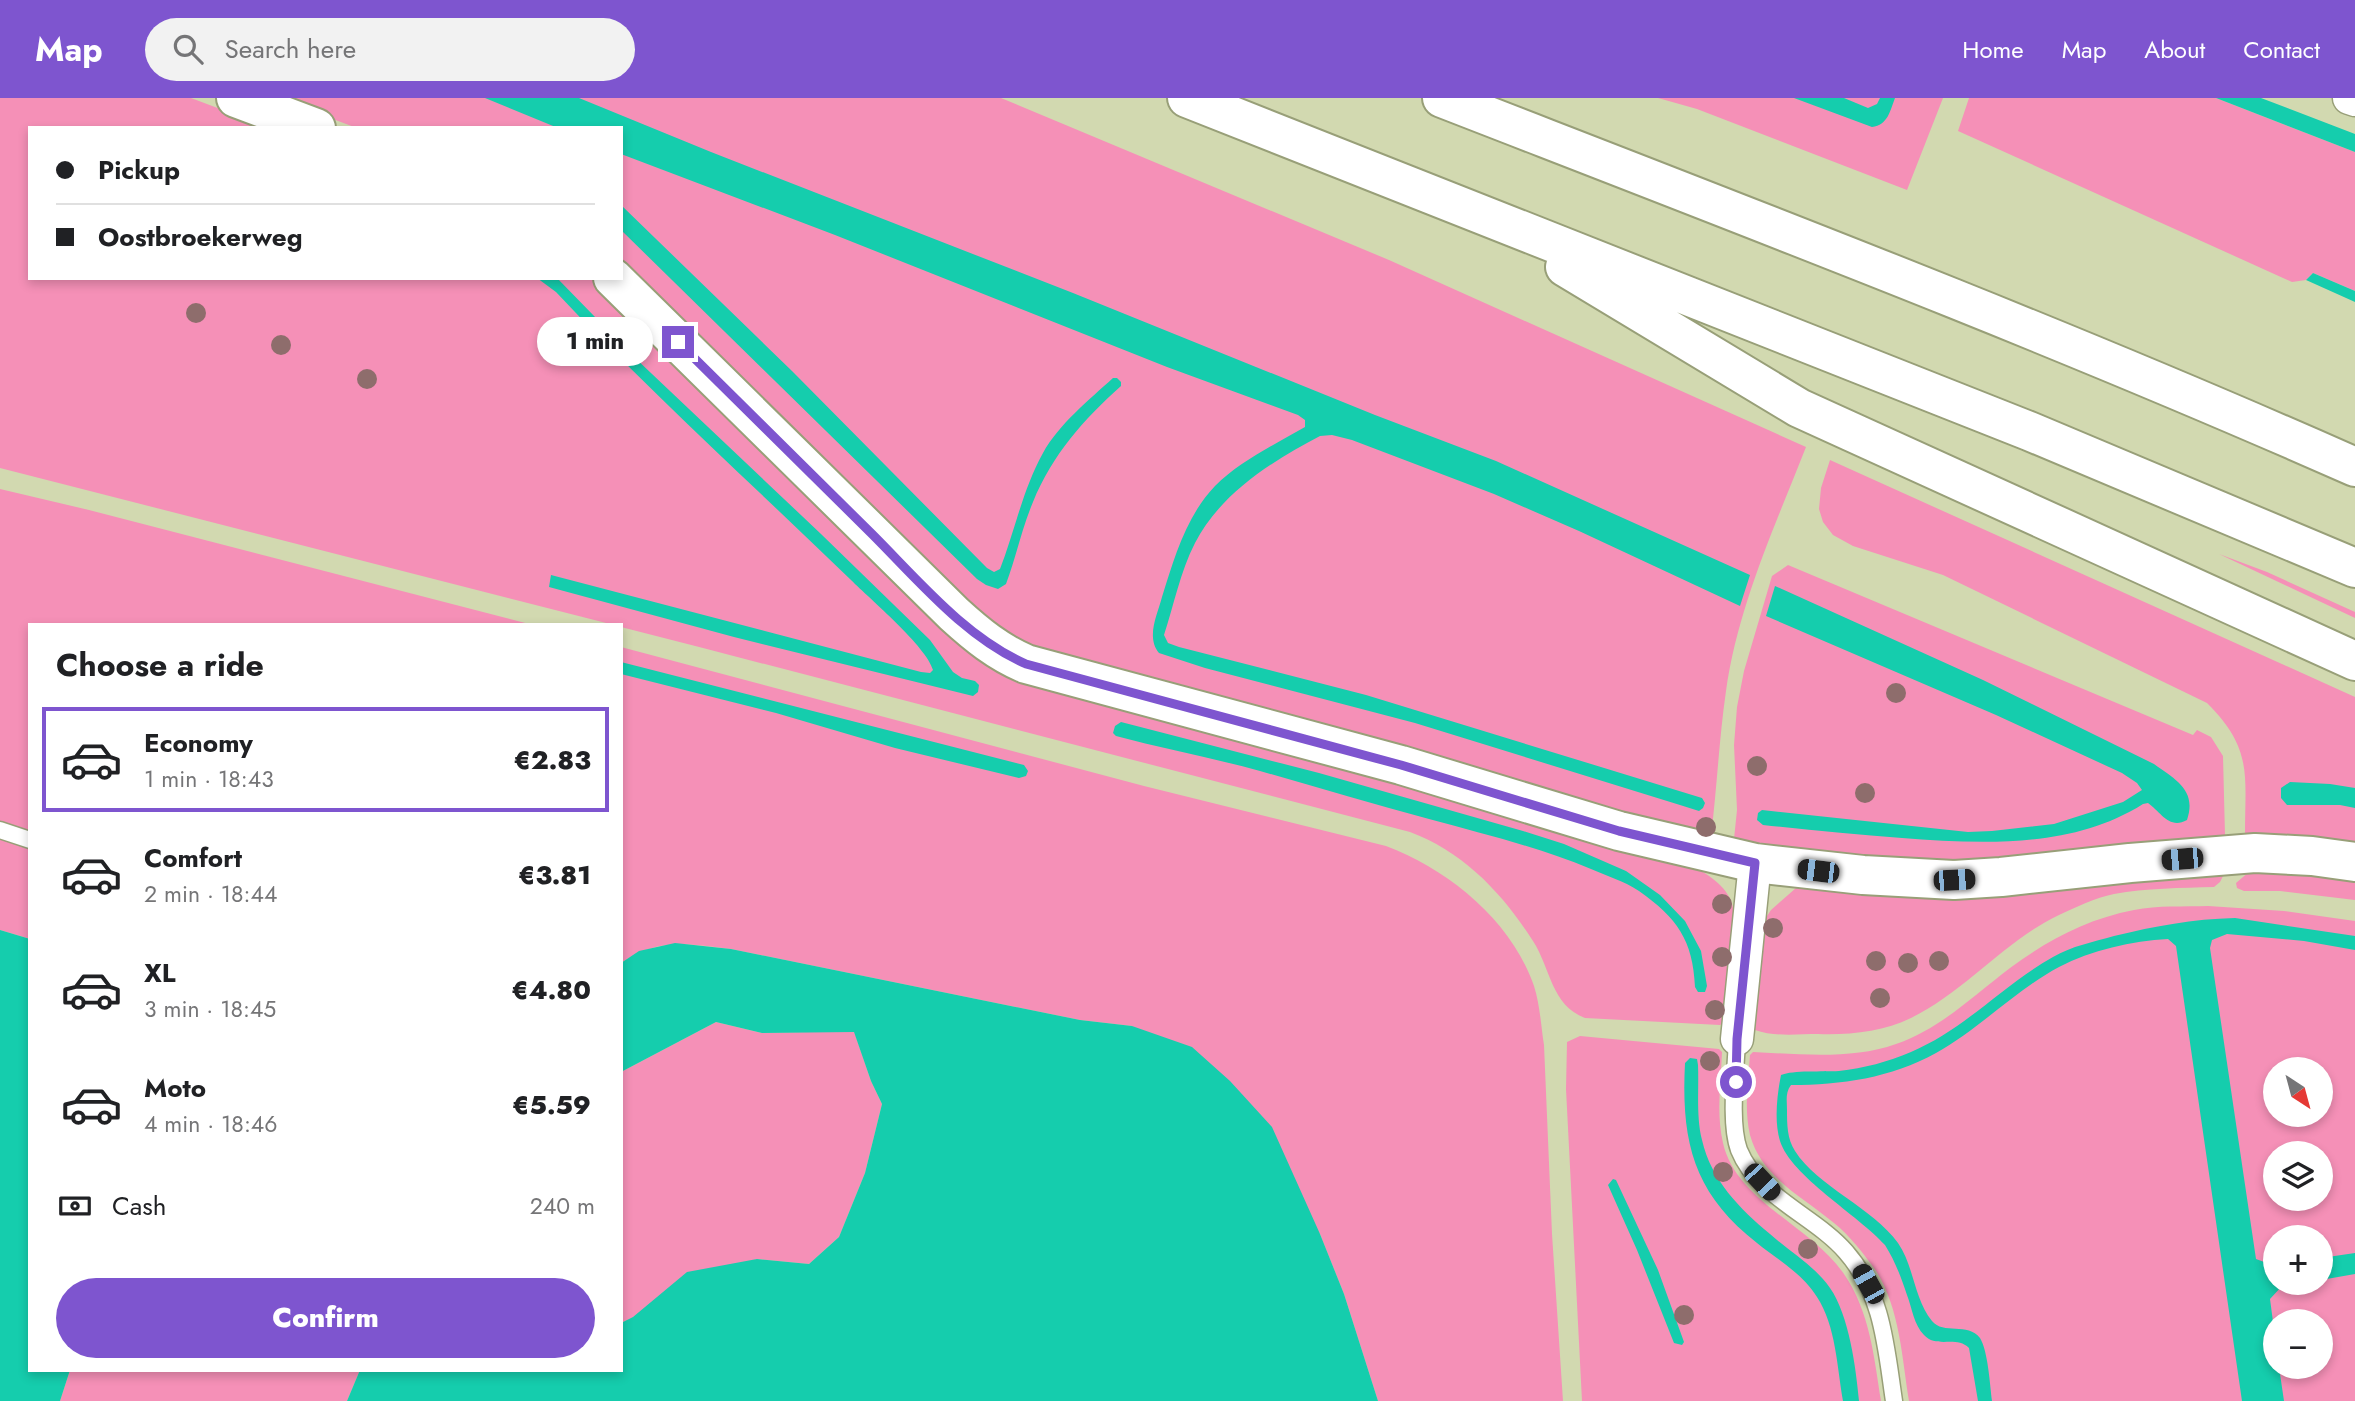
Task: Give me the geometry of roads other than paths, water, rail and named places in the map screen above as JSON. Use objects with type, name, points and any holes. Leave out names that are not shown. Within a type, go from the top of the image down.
[{"type":"main road","points":[[236,98],[311,126]]},
{"type":"main road","points":[[1187,98],[2029,431],[2355,568]]},
{"type":"main road","points":[[1442,98],[1857,260],[2274,431],[2355,467]]},
{"type":"main road","points":[[1471,210],[1799,408],[2355,661]]},
{"type":"main road","points":[[614,280],[979,637],[1001,653],[1026,664],[1401,765],[1619,831],[1755,863],[1863,875],[1954,880],[2255,853],[2312,856],[2355,862]]},
{"type":"street","points":[[2349,98],[2355,100]]},
{"type":"street","points":[[1737,1039],[1755,863]]},
{"type":"lane","points":[[0,830],[28,839]]},
{"type":"lane","points":[[1737,1039],[1735,1125],[1740,1150],[1752,1171],[1772,1193],[1828,1234],[1846,1251],[1861,1271],[1875,1298],[1884,1328],[1894,1401]]},
{"type":"water","points":[[485,98],[579,98],[1496,461],[1750,575],[1740,606],[1494,494],[1352,440],[1332,435],[1320,436],[1249,480],[1218,509],[1195,543],[1185,565],[1164,635],[1168,643],[1179,647],[1366,695],[1702,798],[1705,803],[1703,808],[1699,811],[1415,723],[1205,668],[1159,653],[1153,640],[1155,619],[1176,553],[1196,511],[1225,477],[1305,427],[1305,420],[1298,415],[1167,367],[835,235],[623,155],[623,126],[553,126]]},
{"type":"water","points":[[1794,98],[1844,98],[1868,108],[1877,104],[1880,98],[1895,98],[1885,120],[1872,127]]},
{"type":"water","points":[[2216,98],[2261,98],[2355,134],[2355,152]]},
{"type":"water","points":[[623,207],[994,572],[1000,569],[1030,481],[1050,442],[1066,422],[1113,378],[1121,382],[1121,386],[1094,411],[1059,453],[1033,502],[1006,584],[998,589],[977,579],[623,232]]},
{"type":"water","points":[[2313,273],[2355,291],[2355,302],[2306,280]]},
{"type":"water","points":[[540,280],[559,280],[633,356],[930,640],[953,672],[962,678],[975,681],[979,685],[978,692],[973,696],[734,637],[549,587],[551,575],[921,672],[930,673],[933,670],[929,660],[897,624],[665,402],[556,292]]},
{"type":"water","points":[[1775,586],[1983,680],[2154,764],[2177,781],[2187,793],[2187,820],[2181,823],[2170,821],[2148,803],[2116,819],[2087,829],[2057,836],[1995,842],[1885,837],[1763,825],[1757,820],[1758,813],[1762,810],[1968,832],[1992,831],[2054,824],[2123,802],[2142,790],[2122,773],[1996,715],[1766,616]]},
{"type":"water","points":[[623,663],[1024,765],[1028,771],[1026,776],[1019,778],[895,748],[776,713],[623,675]]},
{"type":"water","points":[[1121,722],[1319,773],[1523,831],[1564,844],[1626,871],[1660,895],[1685,921],[1701,951],[1707,986],[1705,992],[1698,992],[1695,987],[1691,956],[1673,921],[1639,891],[1621,881],[1511,841],[1260,771],[1116,736],[1113,733],[1115,726]]},
{"type":"water","points":[[2290,782],[2355,788],[2355,808],[2340,805],[2287,805],[2281,798],[2281,788]]},
{"type":"water","points":[[2235,918],[2355,936],[2355,950],[2304,941],[2227,934],[2212,940],[2210,948],[2256,1259],[2263,1262],[2263,1295],[2274,1295],[2270,1299],[2271,1309],[2263,1309],[2263,1379],[2281,1379],[2284,1401],[2242,1401],[2176,946],[2168,939],[2112,947],[2059,967],[1967,1033],[1919,1062],[1865,1078],[1828,1084],[1791,1085],[1789,1088],[1787,1126],[1795,1151],[1817,1175],[1874,1219],[1898,1243],[1908,1262],[1921,1303],[1932,1321],[1942,1327],[1975,1333],[1980,1338],[1987,1359],[1992,1401],[1978,1401],[1969,1348],[1958,1342],[1935,1341],[1924,1335],[1885,1245],[1797,1168],[1787,1154],[1780,1141],[1777,1125],[1781,1075],[1793,1072],[1839,1071],[1885,1062],[1911,1052],[1949,1031],[2017,980],[2060,953],[2114,936],[2204,920]]},
{"type":"water","points":[[0,930],[28,938],[28,1372],[69,1372],[60,1401],[0,1401]]},
{"type":"water","points":[[675,943],[731,949],[1080,1020],[1132,1026],[1192,1047],[1230,1081],[1272,1127],[1344,1294],[1378,1401],[347,1401],[359,1372],[623,1372],[623,1322],[633,1317],[687,1272],[757,1259],[809,1264],[839,1237],[865,1173],[882,1104],[854,1032],[762,1033],[716,1022],[623,1071],[623,962],[639,951]]},
{"type":"water","points":[[1690,1058],[1697,1059],[1700,1131],[1712,1168],[1728,1193],[1748,1214],[1824,1280],[1837,1299],[1854,1358],[1859,1401],[1843,1401],[1832,1334],[1817,1297],[1797,1274],[1735,1224],[1705,1185],[1689,1141],[1686,1117],[1685,1063]]},
{"type":"water","points":[[1613,1179],[1616,1180],[1658,1270],[1684,1342],[1682,1345],[1674,1343],[1608,1185]]},
{"type":"water","points":[[2355,1253],[2355,1274],[2333,1278],[2333,1256]]}]
